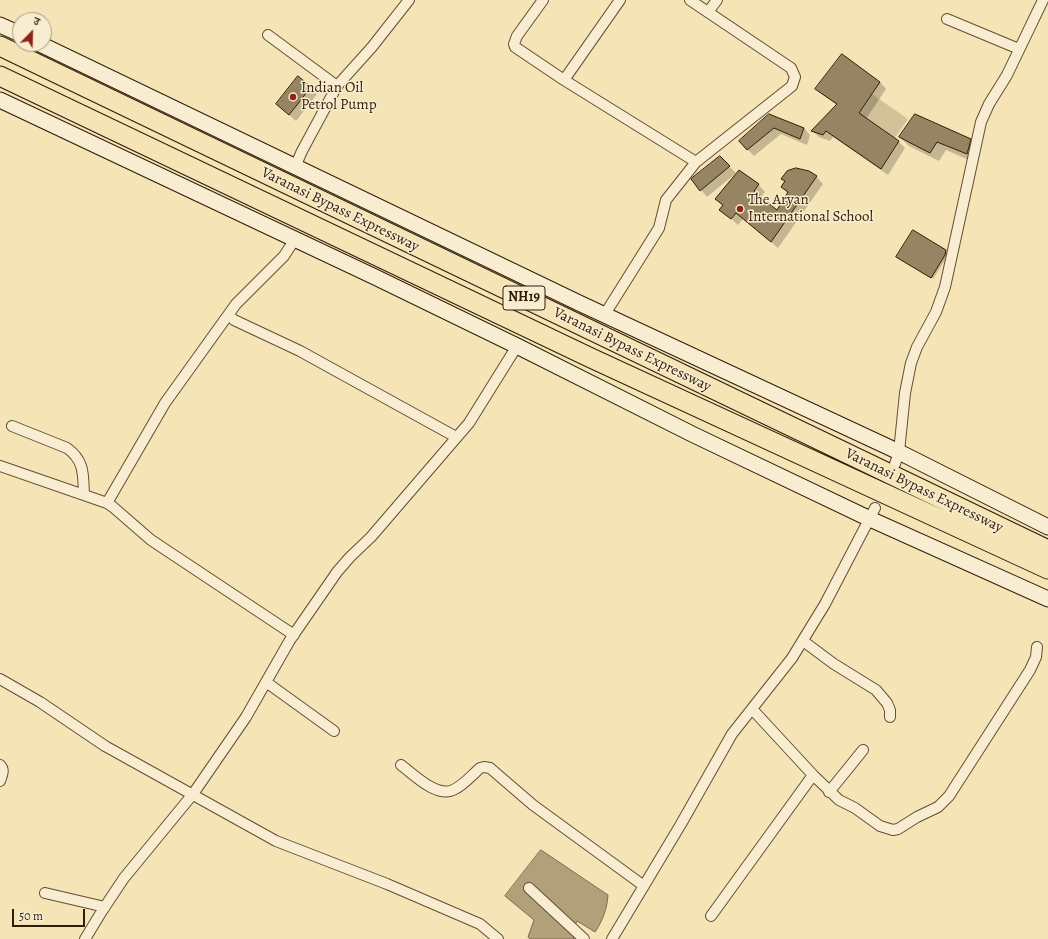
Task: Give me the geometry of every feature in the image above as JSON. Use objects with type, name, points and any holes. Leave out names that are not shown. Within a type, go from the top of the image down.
[{"type":"highway","name":"Varanasi Bypass Expressway","points":[[0,46],[1048,550]]},
{"type":"highway","name":"Varanasi Bypass Expressway","points":[[0,76],[598,361],[1048,569]]},
{"type":"street","points":[[295,167],[337,86],[372,47],[409,0]]},
{"type":"street","points":[[543,0],[517,36],[514,44],[523,53],[564,80],[696,162]]},
{"type":"street","points":[[564,80],[620,0]]},
{"type":"street","points":[[605,314],[659,228],[666,200],[696,162],[792,86],[795,77],[792,68],[690,0]]},
{"type":"street","points":[[708,12],[717,0]]},
{"type":"street","points":[[897,458],[907,378],[917,347],[936,312],[945,287],[978,133],[989,104],[1007,75],[1043,0]]},
{"type":"street","points":[[947,19],[1019,49]]},
{"type":"street","points":[[0,25],[12,30]]},
{"type":"street","points":[[268,35],[337,86]]},
{"type":"street","points":[[52,50],[579,303],[605,314],[897,458],[1048,527]]},
{"type":"street","points":[[0,100],[295,239],[517,346],[694,435],[873,514],[1048,599]]},
{"type":"street","points":[[107,503],[165,403],[236,304],[284,256],[295,239]]},
{"type":"street","points":[[228,315],[234,320],[300,351],[456,437]]},
{"type":"street","points":[[85,939],[124,878],[193,794],[246,718],[294,635],[337,572],[350,557],[372,537],[469,423],[517,346]]},
{"type":"street","points":[[12,426],[67,448],[74,453],[80,461],[82,467],[84,495]]},
{"type":"street","points":[[0,466],[107,503],[151,540],[294,635]]},
{"type":"street","points":[[612,939],[732,734],[792,658],[825,604],[873,514]]},
{"type":"street","points":[[802,641],[834,664],[876,690],[887,703],[890,710],[890,717]]},
{"type":"street","points":[[752,709],[829,792],[880,826],[893,830],[898,829],[917,817],[938,807],[949,796],[1030,670],[1036,657],[1037,647]]},
{"type":"street","points":[[0,679],[40,702],[106,746],[276,841],[387,884],[480,924],[498,939]]},
{"type":"street","points":[[266,682],[334,731]]},
{"type":"street","points":[[829,792],[862,750]]},
{"type":"street","points":[[0,765],[3,769],[0,781]]},
{"type":"street","points":[[401,765],[429,786],[444,792],[452,791],[480,768],[490,768],[533,805],[644,886]]},
{"type":"street","points":[[711,916],[813,775]]},
{"type":"street","points":[[529,888],[584,939]]},
{"type":"street","points":[[44,893],[105,907]]},
{"type":"shaded area","points":[[872,94],[908,119],[895,138],[859,113]]},
{"type":"shaded area","points":[[541,850],[608,895],[604,914],[595,932],[577,921],[572,932],[574,939],[530,939],[528,937],[534,920],[505,896]]},
{"type":"building","points":[[842,54],[880,82],[859,113],[899,141],[881,169],[826,131],[823,135],[811,131],[837,104],[815,89]]},
{"type":"building","points":[[298,76],[311,87],[289,115],[276,104]]},
{"type":"building","points":[[769,114],[804,128],[800,139],[774,128],[747,150],[739,141]]},
{"type":"building","points":[[915,114],[971,139],[967,154],[937,142],[930,153],[899,137]]},
{"type":"building","points":[[720,156],[730,166],[700,191],[691,179]]},
{"type":"building","points":[[796,168],[809,171],[817,176],[771,242],[736,213],[731,219],[719,210],[723,205],[715,199],[739,170],[759,184],[754,191],[777,210],[788,192],[781,187],[785,181],[781,179],[787,171]]},
{"type":"building","points":[[913,230],[946,250],[945,255],[931,278],[896,257]]},
{"type":"place","name":"Indian Oil Petrol Pump","points":[[293,97]]},
{"type":"place","name":"The Aryan International School","points":[[740,209]]}]
